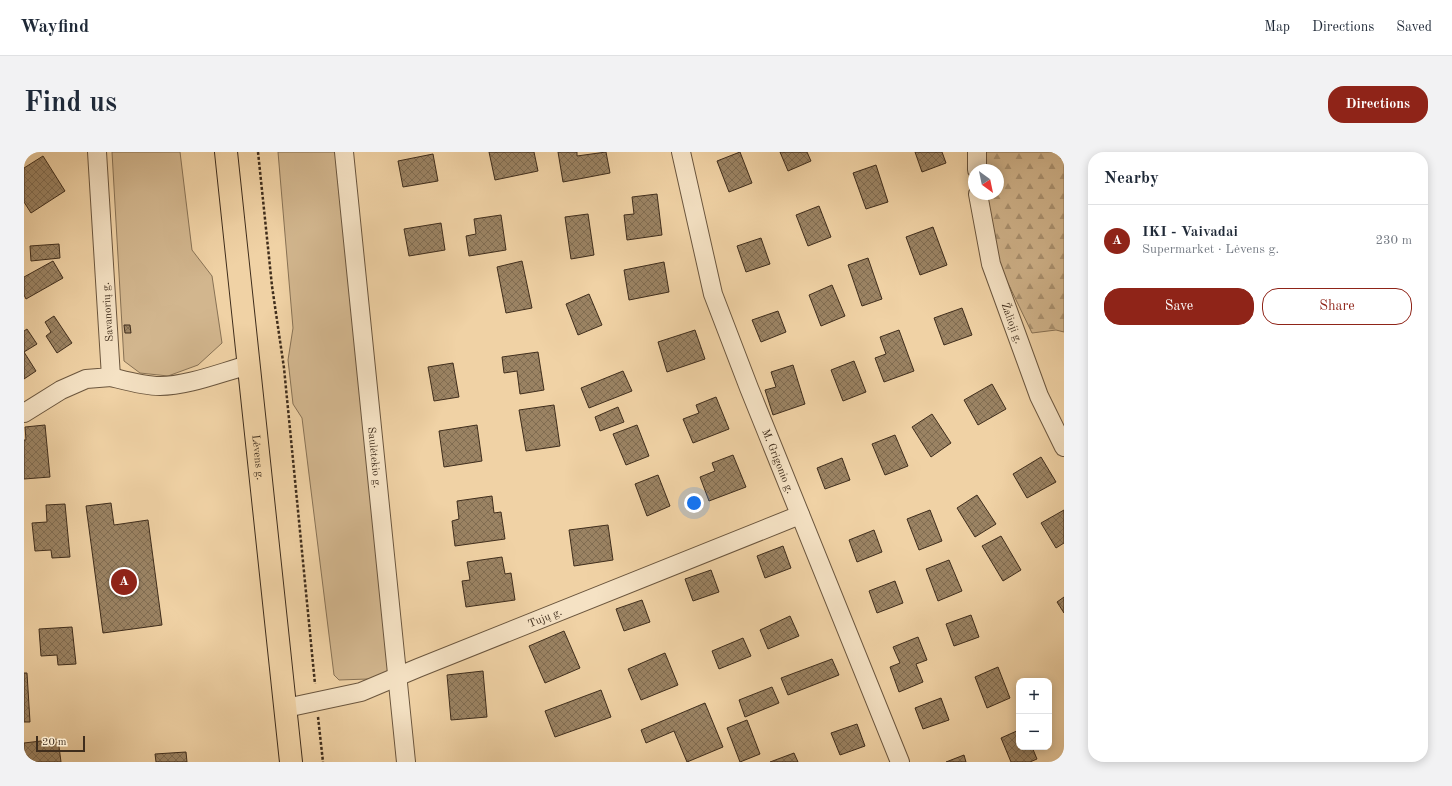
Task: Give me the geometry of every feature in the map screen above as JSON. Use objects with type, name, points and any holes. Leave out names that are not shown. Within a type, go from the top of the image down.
[{"type":"main road","name":"Lėvens g.","points":[[226,152],[291,762]]},
{"type":"street","name":"Savanorių g.","points":[[97,152],[111,377]]},
{"type":"street","name":"Saulėtekio g.","points":[[344,152],[406,762]]},
{"type":"street","name":"M. Grigonio g.","points":[[681,152],[713,294],[897,761]]},
{"type":"street","points":[[977,152],[977,164]]},
{"type":"street","name":"Žalioji g.","points":[[979,200],[991,264],[1039,396],[1053,428],[1064,447]]},
{"type":"street","points":[[24,413],[61,390],[86,379],[111,377],[139,384],[161,386],[184,382],[249,365]]},
{"type":"street","name":"Tujų g.","points":[[286,708],[361,692],[800,514]]},
{"type":"path","points":[[258,152],[272,286],[284,368],[323,762]]},
{"type":"green space","points":[[112,152],[180,152],[192,250],[212,276],[222,343],[198,365],[168,376],[140,373],[124,361]]},
{"type":"green space","points":[[278,152],[344,152],[397,678],[339,680],[334,675],[302,418],[293,404],[288,360],[293,328]]},
{"type":"green space","points":[[982,152],[1064,152],[1064,332],[1056,330],[1032,333],[1004,275],[991,241],[985,200],[1004,200],[1004,164],[982,164]]},
{"type":"building","points":[[489,152],[534,152],[538,171],[495,180]]},
{"type":"building","points":[[558,152],[577,152],[577,156],[606,152],[610,173],[563,182]]},
{"type":"building","points":[[740,152],[752,183],[729,192],[717,161]]},
{"type":"building","points":[[780,152],[807,152],[811,161],[788,171]]},
{"type":"building","points":[[915,152],[942,152],[946,163],[922,172]]},
{"type":"building","points":[[433,154],[438,181],[403,187],[398,161]]},
{"type":"building","points":[[43,156],[65,191],[31,213],[24,202],[24,168]]},
{"type":"building","points":[[876,165],[888,202],[866,209],[853,173]]},
{"type":"building","points":[[657,194],[662,235],[627,240],[624,215],[634,214],[632,197]]},
{"type":"building","points":[[819,206],[831,237],[808,246],[796,215]]},
{"type":"building","points":[[588,214],[594,255],[571,259],[565,217]]},
{"type":"building","points":[[501,215],[506,250],[469,256],[466,236],[476,234],[474,219]]},
{"type":"building","points":[[441,223],[445,250],[409,256],[404,229]]},
{"type":"building","points":[[933,227],[947,265],[920,275],[906,237]]},
{"type":"building","points":[[761,238],[770,264],[746,272],[737,246]]},
{"type":"building","points":[[59,244],[60,258],[31,261],[30,246]]},
{"type":"building","points":[[868,258],[882,299],[862,306],[848,265]]},
{"type":"building","points":[[53,261],[63,278],[26,299],[24,295],[24,277]]},
{"type":"building","points":[[522,261],[532,308],[506,313],[497,267]]},
{"type":"building","points":[[664,262],[669,292],[629,300],[624,270]]},
{"type":"building","points":[[832,285],[845,316],[821,326],[809,295]]},
{"type":"building","points":[[589,294],[602,325],[578,335],[566,304]]},
{"type":"building","points":[[962,308],[972,335],[944,345],[934,318]]},
{"type":"building","points":[[778,311],[786,332],[761,342],[752,320]]},
{"type":"building","points":[[54,316],[72,343],[57,353],[46,336],[51,332],[45,322]]},
{"type":"building","points":[[124,325],[130,325],[131,333],[125,333]]},
{"type":"building","points":[[27,329],[37,344],[24,352],[24,331]]},
{"type":"building","points":[[695,330],[705,359],[667,372],[658,342]]},
{"type":"building","points":[[899,330],[914,371],[884,382],[875,358],[886,354],[880,337]]},
{"type":"building","points":[[24,352],[36,371],[24,379]]},
{"type":"building","points":[[538,352],[544,390],[520,394],[517,371],[504,373],[502,357]]},
{"type":"building","points":[[854,361],[866,392],[843,401],[831,370]]},
{"type":"building","points":[[453,363],[459,397],[434,401],[428,367]]},
{"type":"building","points":[[793,365],[805,404],[773,415],[765,390],[776,387],[771,372]]},
{"type":"building","points":[[623,371],[632,391],[589,408],[581,388]]},
{"type":"building","points":[[992,384],[1006,409],[978,425],[964,400]]},
{"type":"building","points":[[716,397],[729,429],[693,443],[683,419],[699,413],[696,405]]},
{"type":"building","points":[[554,405],[560,446],[526,451],[519,410]]},
{"type":"building","points":[[618,407],[624,422],[600,431],[595,417]]},
{"type":"building","points":[[932,414],[951,443],[931,457],[912,427]]},
{"type":"building","points":[[45,425],[50,477],[24,479],[24,440],[26,440],[25,427]]},
{"type":"building","points":[[477,425],[482,461],[444,467],[439,431]]},
{"type":"building","points":[[637,425],[649,456],[626,465],[613,434]]},
{"type":"building","points":[[895,435],[908,466],[885,475],[872,444]]},
{"type":"building","points":[[733,455],[746,487],[709,501],[700,477],[715,471],[712,463]]},
{"type":"building","points":[[1041,457],[1056,482],[1027,498],[1013,474]]},
{"type":"building","points":[[842,458],[850,480],[825,489],[817,468]]},
{"type":"building","points":[[658,475],[670,506],[647,516],[635,484]]},
{"type":"building","points":[[977,495],[996,524],[975,537],[957,508]]},
{"type":"building","points":[[492,496],[494,513],[501,512],[505,539],[455,546],[452,521],[459,519],[457,501]]},
{"type":"building","points":[[111,503],[114,525],[148,520],[162,625],[103,633],[86,506]]},
{"type":"building","points":[[65,504],[70,557],[52,558],[51,550],[35,551],[32,523],[47,522],[46,505]]},
{"type":"building","points":[[930,510],[942,541],[919,550],[907,519]]},
{"type":"building","points":[[1064,510],[1064,543],[1056,548],[1041,523]]},
{"type":"building","points":[[608,525],[613,560],[574,566],[569,530]]},
{"type":"building","points":[[874,530],[882,552],[857,562],[849,540]]},
{"type":"building","points":[[1001,536],[1021,570],[1003,581],[982,546]]},
{"type":"building","points":[[783,546],[791,568],[765,578],[757,556]]},
{"type":"building","points":[[502,557],[505,574],[511,573],[515,600],[466,607],[462,581],[470,580],[467,562]]},
{"type":"building","points":[[949,560],[962,591],[938,601],[926,569]]},
{"type":"building","points":[[711,570],[719,592],[693,601],[685,579]]},
{"type":"building","points":[[895,581],[903,603],[877,613],[869,591]]},
{"type":"building","points":[[1064,597],[1064,613],[1057,602]]},
{"type":"building","points":[[642,600],[650,622],[624,631],[616,609]]},
{"type":"building","points":[[971,615],[979,637],[954,646],[946,624]]},
{"type":"building","points":[[790,616],[799,636],[768,649],[760,630]]},
{"type":"building","points":[[72,627],[76,664],[58,665],[57,655],[41,656],[39,629]]},
{"type":"building","points":[[564,631],[580,668],[545,683],[529,646]]},
{"type":"building","points":[[918,637],[927,660],[916,664],[923,682],[899,692],[890,667],[900,663],[893,647]]},
{"type":"building","points":[[743,638],[751,656],[719,669],[712,651]]},
{"type":"building","points":[[665,653],[678,685],[641,700],[628,669]]},
{"type":"building","points":[[832,659],[839,675],[788,695],[781,678]]},
{"type":"building","points":[[998,667],[1010,698],[987,708],[975,677]]},
{"type":"building","points":[[483,671],[487,717],[451,720],[447,675]]},
{"type":"building","points":[[24,673],[27,673],[30,722],[24,722]]},
{"type":"building","points":[[772,687],[779,703],[745,717],[739,700]]},
{"type":"building","points":[[601,690],[611,717],[555,737],[545,711]]},
{"type":"building","points":[[941,698],[949,720],[923,729],[915,708]]},
{"type":"building","points":[[705,703],[723,747],[687,762],[674,731],[646,743],[641,730]]},
{"type":"building","points":[[747,720],[760,754],[740,762],[727,728]]},
{"type":"building","points":[[857,724],[865,746],[840,755],[831,733]]},
{"type":"building","points":[[1016,731],[1016,750],[1033,750],[1037,759],[1030,762],[1011,762],[1001,738]]},
{"type":"building","points":[[58,739],[61,762],[24,762],[24,743]]},
{"type":"building","points":[[186,752],[187,762],[156,762],[155,754]]},
{"type":"building","points":[[794,753],[798,762],[770,762]]},
{"type":"building","points":[[964,755],[966,762],[946,762]]},
{"type":"place","name":"IKI - Vaivadai","points":[[124,582]]}]
